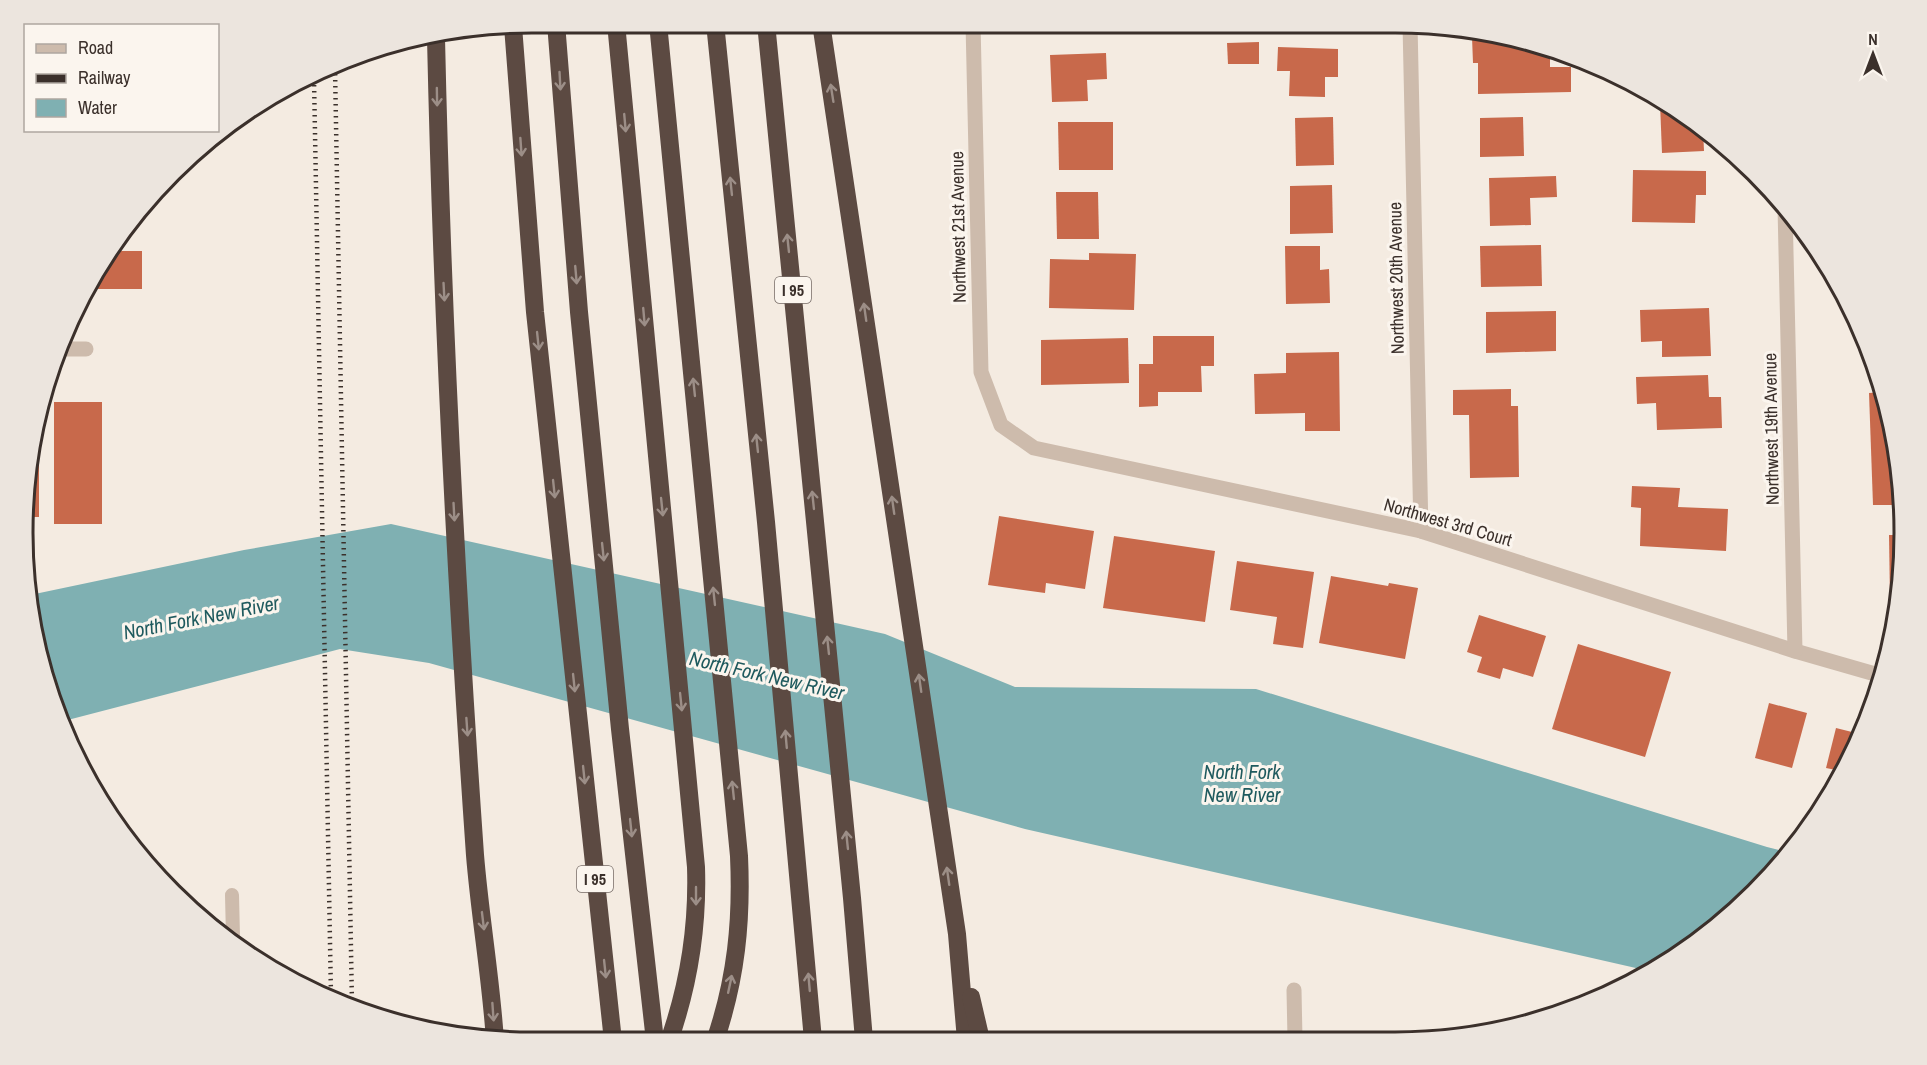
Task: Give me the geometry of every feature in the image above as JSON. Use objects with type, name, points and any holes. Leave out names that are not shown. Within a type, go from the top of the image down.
[{"type":"highway","points":[[557,33],[571,220],[593,452],[620,729],[654,1032]]},
{"type":"highway","points":[[617,33],[694,838],[697,897],[692,956],[672,1032]]},
{"type":"highway","points":[[659,33],[736,822],[740,922],[735,957],[718,1032]]},
{"type":"highway","points":[[716,33],[798,860],[812,1032]]},
{"type":"highway","name":"I 95","points":[[767,33],[863,1032]]},
{"type":"highway","points":[[822,33],[957,934],[965,1032]]},
{"type":"highway","name":"I 95","points":[[514,34],[526,207],[577,717],[612,1032]]},
{"type":"highway","points":[[436,43],[439,203],[451,454],[476,859],[494,1030]]},
{"type":"highway","points":[[957,934],[979,1032]]},
{"type":"street","name":"Northwest 21st Avenue","points":[[973,33],[981,372],[1001,425]]},
{"type":"street","name":"Northwest 20th Avenue","points":[[1410,33],[1421,531]]},
{"type":"street","name":"Northwest 19th Avenue","points":[[1785,221],[1796,651]]},
{"type":"street","points":[[68,349],[86,349]]},
{"type":"street","name":"Northwest 3rd Court","points":[[1001,425],[1034,448],[1421,531],[1873,673]]},
{"type":"street","points":[[1293,990],[1295,1032]]},
{"type":"lane","points":[[232,895],[233,932]]},
{"type":"water","name":"North Fork New River","points":[[391,524],[885,634],[1015,687],[1256,689],[1780,850],[1748,886],[1699,929],[1637,968],[1025,829],[429,663],[340,649],[69,720],[50,662],[37,594],[244,550]]},
{"type":"building","points":[[1052,33],[1091,33],[1091,34]]},
{"type":"building","points":[[1472,39],[1524,50],[1550,58],[1550,67],[1571,67],[1571,92],[1478,94],[1478,63],[1473,63]]},
{"type":"building","points":[[1259,42],[1259,64],[1228,64],[1227,43]]},
{"type":"building","points":[[1278,47],[1338,49],[1338,77],[1325,77],[1325,97],[1289,96],[1290,71],[1277,71]]},
{"type":"building","points":[[1106,53],[1107,79],[1087,80],[1088,101],[1052,102],[1050,55]]},
{"type":"building","points":[[1660,110],[1703,140],[1704,151],[1662,153]]},
{"type":"building","points":[[1333,117],[1334,165],[1296,166],[1295,118]]},
{"type":"building","points":[[1523,117],[1524,156],[1480,157],[1480,118]]},
{"type":"building","points":[[1058,122],[1113,122],[1113,170],[1059,170]]},
{"type":"building","points":[[1633,170],[1706,171],[1706,195],[1696,195],[1695,223],[1632,222]]},
{"type":"building","points":[[1556,176],[1557,197],[1530,198],[1531,225],[1490,226],[1489,178]]},
{"type":"building","points":[[1332,185],[1333,233],[1290,234],[1290,186]]},
{"type":"building","points":[[1056,192],[1098,192],[1099,239],[1057,239]]},
{"type":"building","points":[[1541,245],[1542,286],[1481,287],[1480,246]]},
{"type":"building","points":[[1285,246],[1320,246],[1320,270],[1329,269],[1330,303],[1286,304]]},
{"type":"building","points":[[120,251],[142,251],[142,289],[97,289]]},
{"type":"building","points":[[1089,253],[1136,254],[1134,310],[1049,308],[1050,259],[1089,260]]},
{"type":"building","points":[[1709,308],[1711,356],[1662,357],[1662,341],[1641,342],[1640,310]]},
{"type":"building","points":[[1556,311],[1556,351],[1486,353],[1486,312]]},
{"type":"building","points":[[1153,336],[1214,336],[1214,366],[1201,366],[1202,392],[1158,392],[1158,406],[1139,407],[1139,364],[1153,364]]},
{"type":"building","points":[[1128,338],[1129,383],[1041,385],[1041,340]]},
{"type":"building","points":[[1339,352],[1340,431],[1305,431],[1305,413],[1255,414],[1254,374],[1286,373],[1286,353]]},
{"type":"building","points":[[1708,375],[1709,397],[1721,397],[1722,428],[1657,430],[1656,403],[1637,404],[1636,377]]},
{"type":"building","points":[[1511,389],[1511,406],[1518,406],[1519,477],[1470,478],[1469,415],[1453,415],[1453,390]]},
{"type":"building","points":[[1869,393],[1874,393],[1884,435],[1893,505],[1873,505]]},
{"type":"building","points":[[54,402],[102,402],[102,524],[54,524]]},
{"type":"building","points":[[39,456],[39,517],[33,517]]},
{"type":"building","points":[[1632,486],[1680,488],[1678,507],[1728,509],[1726,551],[1640,546],[1641,508],[1631,507]]},
{"type":"building","points":[[999,516],[1094,531],[1085,589],[1046,583],[1045,593],[988,585]]},
{"type":"building","points":[[1889,535],[1894,535],[1893,565],[1890,598]]},
{"type":"building","points":[[1114,536],[1215,551],[1205,622],[1103,608]]},
{"type":"building","points":[[1237,561],[1314,572],[1303,648],[1273,644],[1277,617],[1230,610]]},
{"type":"building","points":[[1331,576],[1388,586],[1389,583],[1418,588],[1405,659],[1319,643]]},
{"type":"building","points":[[1479,615],[1546,636],[1533,677],[1503,668],[1500,679],[1477,672],[1482,657],[1467,652]]},
{"type":"building","points":[[1578,644],[1671,672],[1645,757],[1552,729]]},
{"type":"building","points":[[1769,703],[1807,713],[1792,768],[1755,758]]},
{"type":"building","points":[[1836,728],[1852,732],[1833,769],[1826,768]]},
{"type":"railway","points":[[335,74],[352,998]]},
{"type":"railway","points":[[314,84],[331,989]]}]
